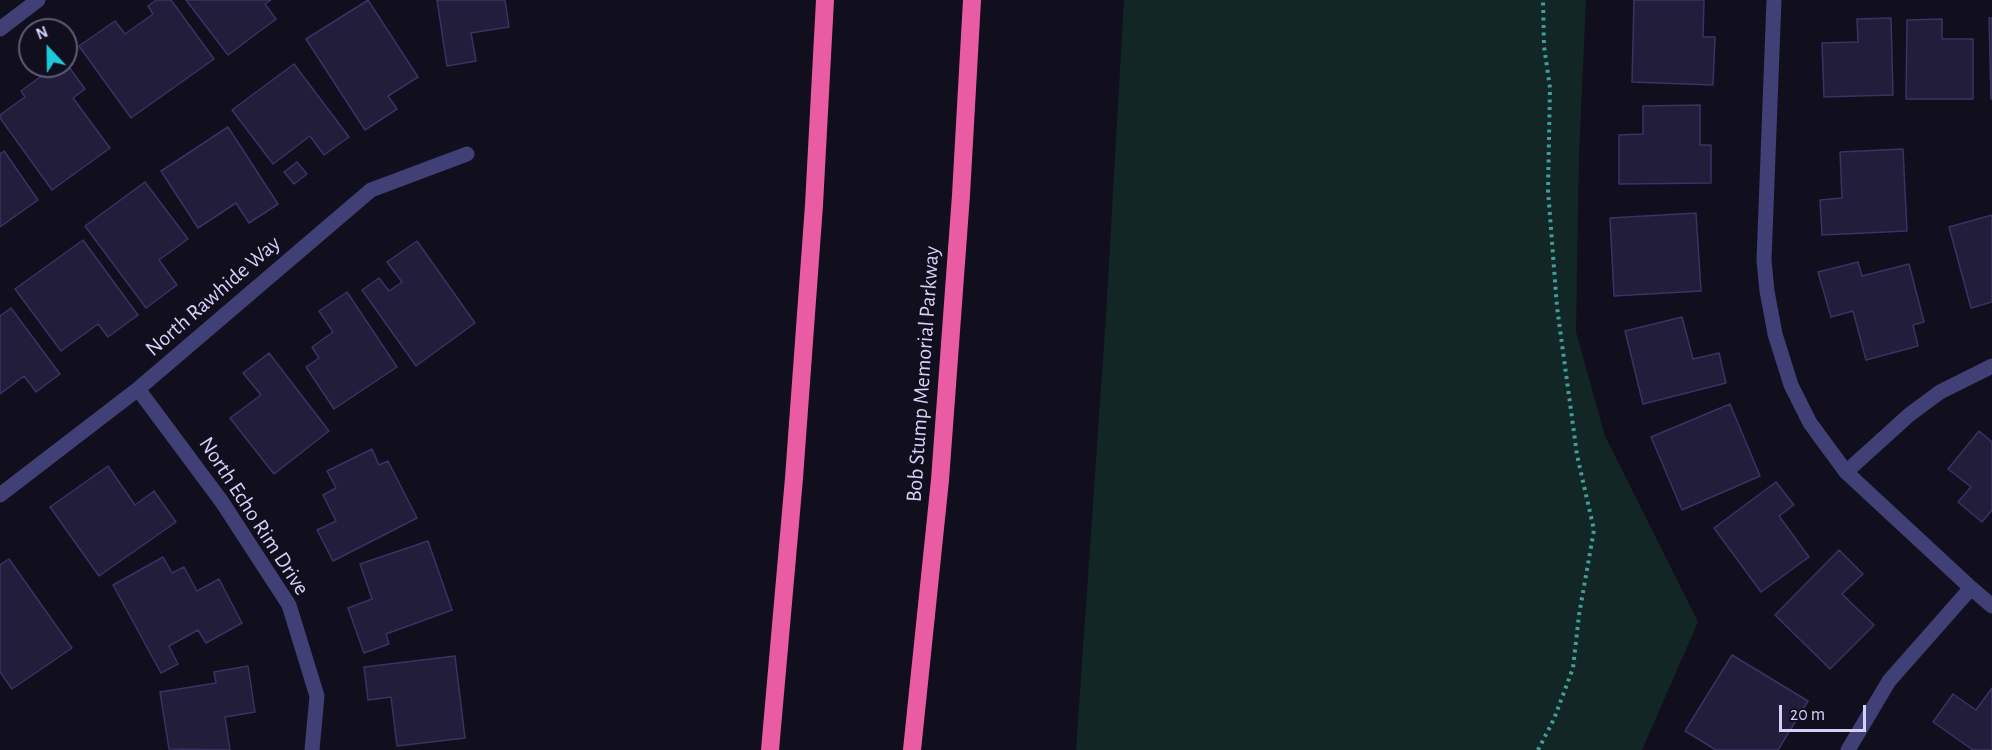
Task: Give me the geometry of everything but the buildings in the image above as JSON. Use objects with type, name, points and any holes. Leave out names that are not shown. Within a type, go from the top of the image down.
[{"type":"highway","points":[[770,750],[793,489],[814,205],[825,0]]},
{"type":"highway","name":"Bob Stump Memorial Parkway","points":[[912,750],[940,480],[961,195],[972,0]]},
{"type":"street","points":[[0,29],[38,0]]},
{"type":"street","points":[[1774,0],[1764,260],[1775,334],[1791,385],[1810,423],[1846,472],[1992,606]]},
{"type":"street","name":"North Rawhide Way","points":[[0,495],[138,389],[371,190],[467,154]]},
{"type":"street","points":[[1846,472],[1909,415],[1932,398],[1980,370],[1992,366]]},
{"type":"street","name":"North Echo Rim Drive","points":[[138,389],[222,502],[289,605],[317,696],[312,750]]},
{"type":"street","points":[[1848,750],[1889,681],[1971,588]]},
{"type":"path","points":[[1538,750],[1554,719],[1573,668],[1579,615],[1594,530],[1577,455],[1557,307],[1548,190],[1550,88],[1544,46],[1543,0]]},
{"type":"green space","points":[[1124,0],[1586,0],[1579,154],[1576,332],[1605,436],[1698,622],[1642,750],[1076,750],[1106,315]]}]
